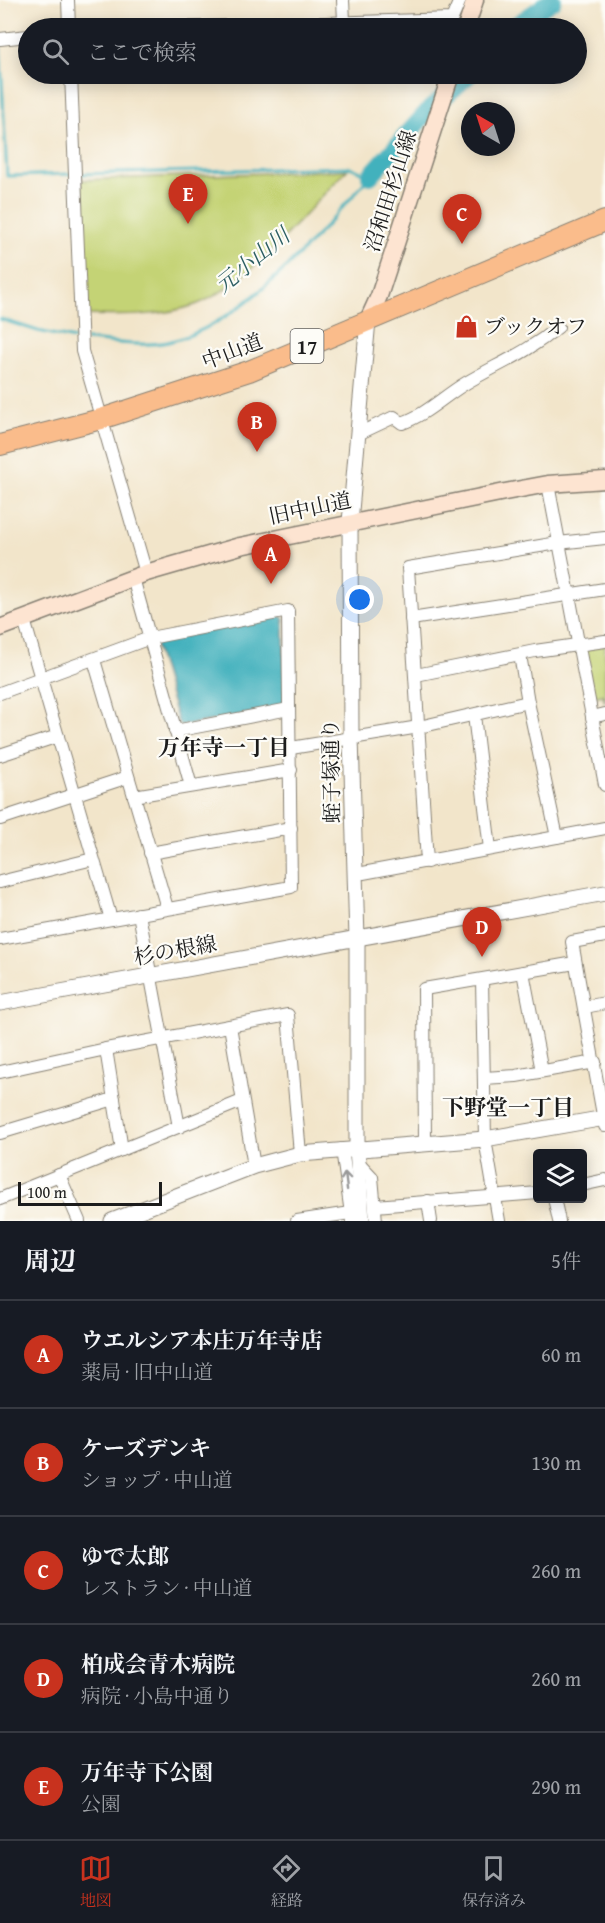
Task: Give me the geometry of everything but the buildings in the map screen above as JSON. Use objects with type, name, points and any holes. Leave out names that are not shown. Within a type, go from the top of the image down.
[{"type":"highway","name":"中山道","points":[[0,445],[101,419],[249,371],[605,221]]},
{"type":"main road","points":[[469,18],[475,0]]},
{"type":"main road","name":"沼和田杉山線","points":[[368,321],[382,286],[448,84]]},
{"type":"main road","name":"旧中山道","points":[[0,628],[140,576],[240,546],[350,522],[548,484],[605,480]]},
{"type":"street","points":[[68,0],[69,18]]},
{"type":"street","points":[[343,0],[344,18]]},
{"type":"street","points":[[452,18],[460,0]]},
{"type":"street","points":[[0,39],[18,37]]},
{"type":"street","points":[[71,84],[81,347],[140,576],[150,638],[191,786]]},
{"type":"street","name":"蛭子塚通り","points":[[355,1218],[357,939],[351,738],[350,522],[368,321]]},
{"type":"street","points":[[358,434],[394,417],[402,423],[417,418],[466,383],[532,349],[558,327]]},
{"type":"street","points":[[548,484],[605,785]]},
{"type":"street","points":[[427,862],[408,568],[558,543],[605,538]]},
{"type":"street","points":[[411,619],[605,589]]},
{"type":"street","points":[[0,693],[42,680],[150,638],[288,611],[291,887],[0,939]]},
{"type":"street","points":[[24,620],[111,919]]},
{"type":"street","points":[[416,675],[577,644],[605,642]]},
{"type":"street","points":[[520,655],[556,837]]},
{"type":"street","points":[[94,660],[167,909]]},
{"type":"street","points":[[291,748],[419,727],[528,702]]},
{"type":"street","points":[[176,731],[289,709]]},
{"type":"street","points":[[592,717],[605,714]]},
{"type":"street","points":[[474,715],[490,849]]},
{"type":"street","points":[[0,755],[58,736]]},
{"type":"street","points":[[134,796],[291,770]]},
{"type":"street","points":[[0,819],[128,777]]},
{"type":"street","points":[[150,853],[291,828]]},
{"type":"street","points":[[363,873],[605,828]]},
{"type":"street","points":[[0,882],[93,859]]},
{"type":"street","name":"杉の根線","points":[[0,1002],[605,893]]},
{"type":"street","points":[[139,914],[179,1128]]},
{"type":"street","points":[[112,1221],[131,1217],[254,1166],[300,1154],[354,1157],[425,1142],[485,1139],[604,1121],[572,942],[605,936]]},
{"type":"street","points":[[425,1142],[424,989],[575,963]]},
{"type":"street","points":[[523,972],[542,1071]]},
{"type":"street","points":[[482,980],[485,1139],[499,1221]]},
{"type":"street","points":[[585,1007],[605,1003]]},
{"type":"street","points":[[0,1072],[106,1049],[288,1015],[300,1154]]},
{"type":"street","points":[[230,1026],[254,1166]]},
{"type":"street","points":[[106,1049],[122,1150]]},
{"type":"street","points":[[484,1078],[595,1062]]},
{"type":"street","points":[[0,1133],[114,1099]]},
{"type":"street","points":[[0,1197],[179,1128],[242,1101]]},
{"type":"street","points":[[354,1157],[372,1177],[376,1221]]},
{"type":"street","points":[[297,1221],[355,1218],[354,1157]]},
{"type":"street","points":[[59,1175],[79,1221]]},
{"type":"street","points":[[587,1184],[605,1180]]},
{"type":"street","points":[[375,1206],[533,1193]]},
{"type":"street","points":[[428,1201],[432,1221]]},
{"type":"street","points":[[556,1203],[559,1221]]},
{"type":"green space","points":[[347,170],[256,264],[215,295],[195,305],[168,312],[86,315],[81,180]]},
{"type":"green space","points":[[605,645],[605,703],[603,695],[593,697],[583,651],[588,646]]},
{"type":"water","points":[[280,616],[284,619],[285,702],[279,709],[181,726],[155,645],[158,641]]},
{"type":"waterway","name":"元小山川","points":[[527,18],[553,0]]},
{"type":"waterway","points":[[0,43],[7,176],[72,174]]},
{"type":"waterway","name":"元小山川","points":[[370,176],[429,110],[459,84]]},
{"type":"waterway","name":"元小山川","points":[[79,174],[350,167],[370,176],[305,249],[252,297],[225,317],[196,333],[168,342],[137,344],[86,340]]},
{"type":"waterway","name":"元小山川","points":[[0,319],[38,331],[79,340]]},
{"type":"place","name":"万年寺下公園","points":[[188,224]]},
{"type":"place","name":"ゆで太郎","points":[[462,244]]},
{"type":"place","name":"ブックオフ","points":[[466,326]]},
{"type":"place","name":"ケーズデンキ","points":[[257,452]]},
{"type":"place","name":"ウエルシア本庄万年寺店","points":[[271,584]]},
{"type":"place","name":"柏成会青木病院","points":[[482,957]]},
{"type":"district","name":"万年寺一丁目","points":[[224,747]]},
{"type":"district","name":"下野堂一丁目","points":[[508,1107]]}]
